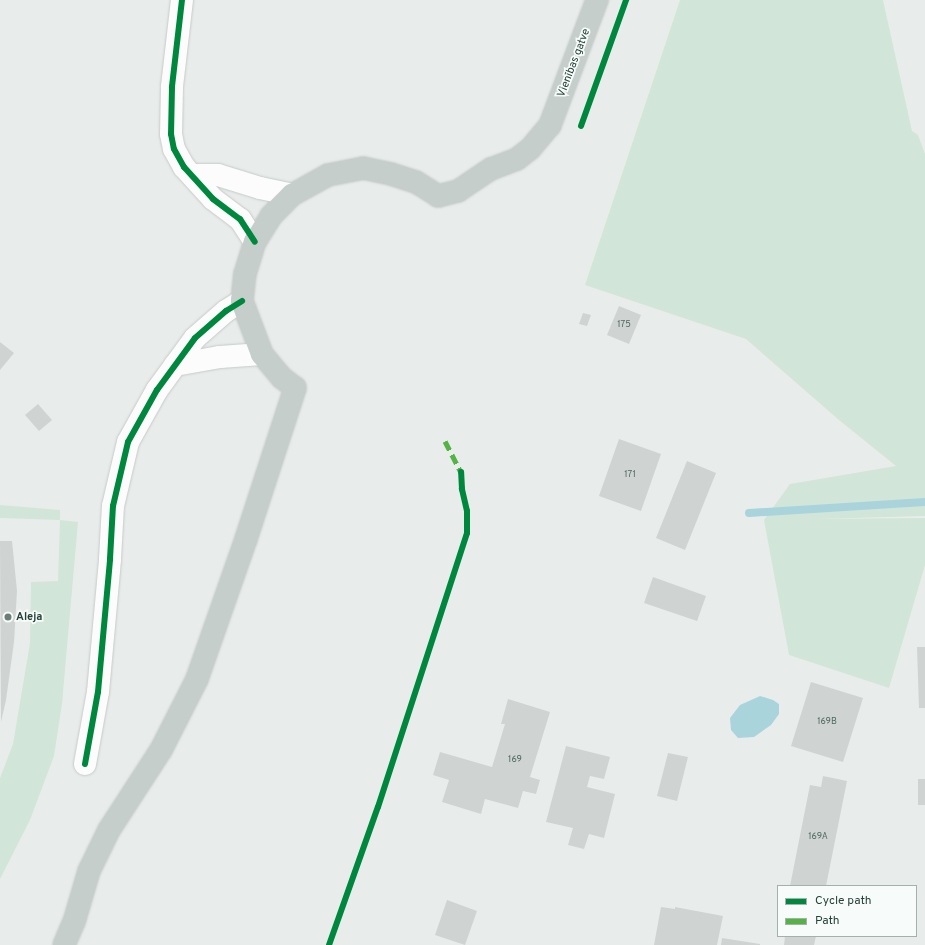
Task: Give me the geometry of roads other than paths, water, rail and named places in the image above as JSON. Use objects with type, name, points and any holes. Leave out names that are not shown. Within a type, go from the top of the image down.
[{"type":"highway","name":"Vienības gatve","points":[[242,301],[246,274],[255,242],[270,216],[292,195],[328,175],[363,168],[391,174],[416,182],[438,196],[458,191],[491,169],[517,159],[530,149],[550,125],[596,2]]},
{"type":"highway","points":[[64,945],[74,922],[89,871],[109,830],[161,750],[197,679],[246,539],[295,388],[282,378],[262,354],[242,301]]},
{"type":"street","points":[[182,0],[172,87],[171,134],[174,149],[184,167],[213,199],[240,219],[255,242]]},
{"type":"street","points":[[192,175],[218,175],[260,188],[292,195]]},
{"type":"street","points":[[85,764],[98,692],[110,559],[113,506],[128,442],[157,390],[195,338],[226,311],[242,301]]},
{"type":"street","points":[[175,365],[220,357],[262,354]]},
{"type":"water","points":[[760,696],[773,700],[779,704],[779,714],[771,725],[754,737],[738,738],[731,730],[730,718],[740,705]]},
{"type":"waterway","points":[[749,513],[925,502]]},
{"type":"place","name":"Aleja","points":[[8,617]]}]
